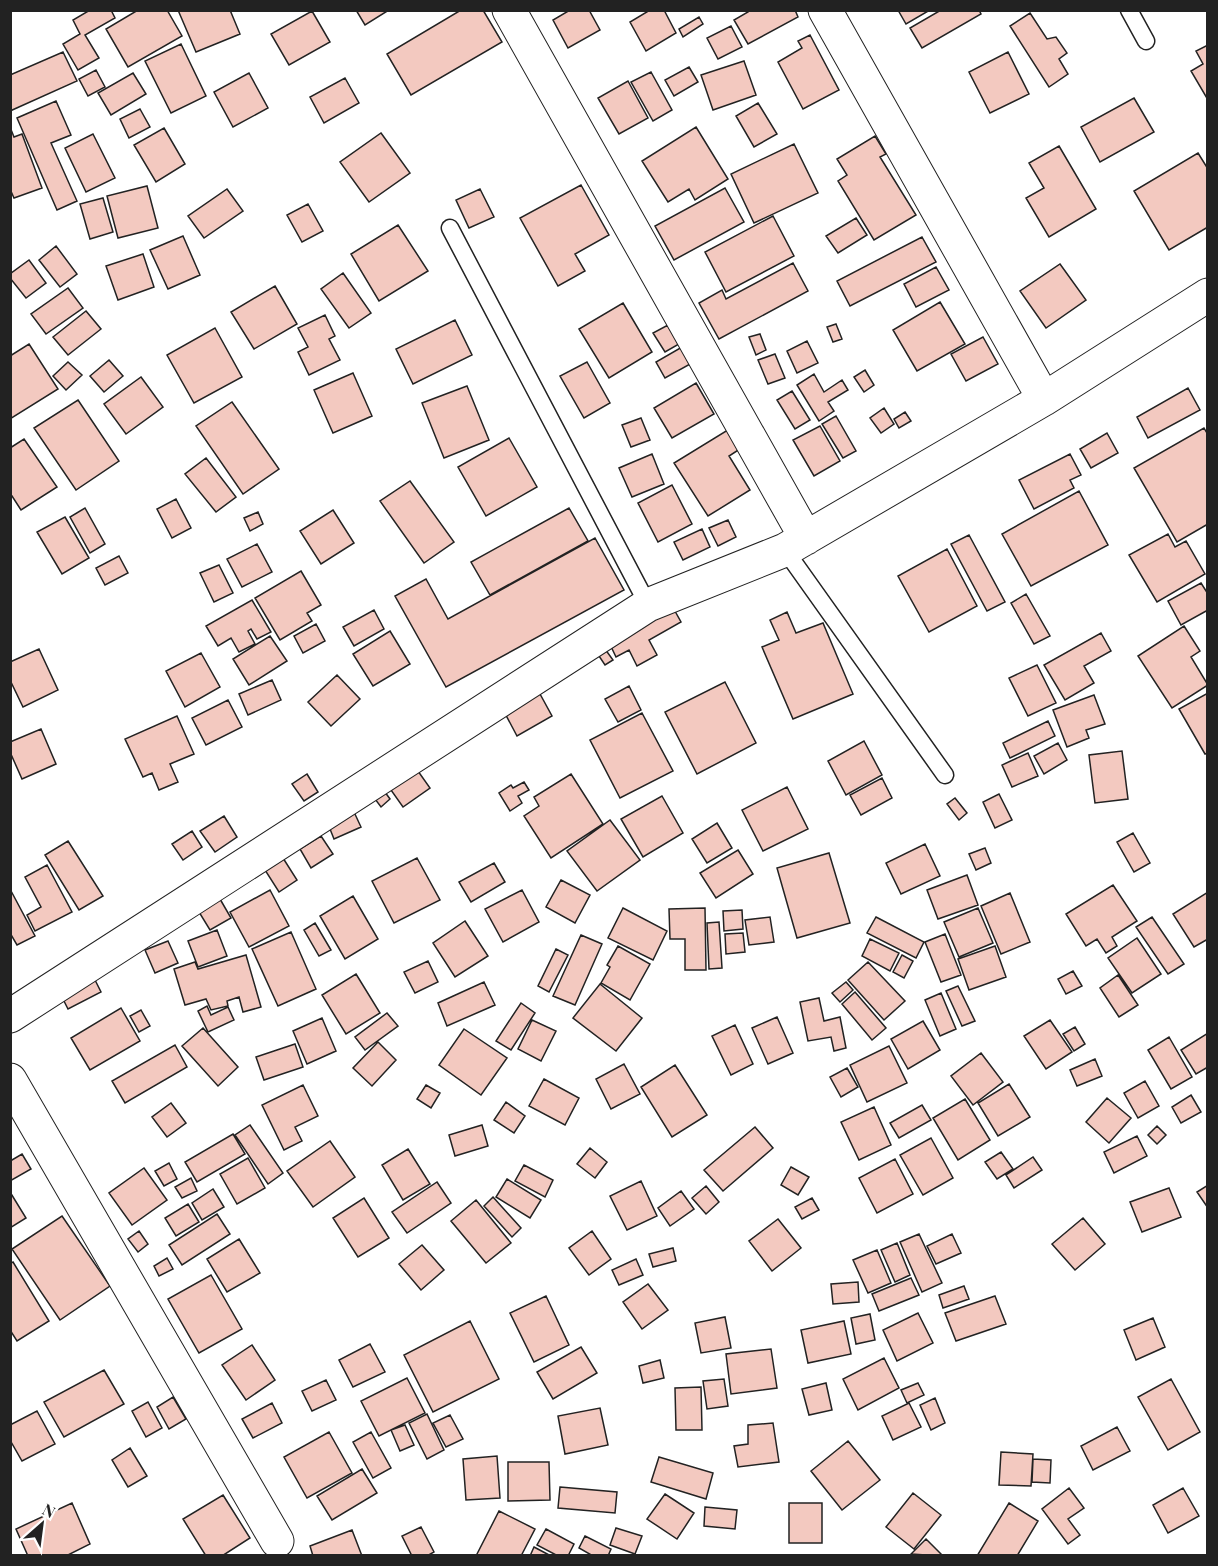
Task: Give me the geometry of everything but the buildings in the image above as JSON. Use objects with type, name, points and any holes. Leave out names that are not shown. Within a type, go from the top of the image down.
[{"type":"street","points":[[509,10],[796,544]]},
{"type":"street","points":[[825,10],[1044,399]]},
{"type":"street","points":[[10,1016],[648,605],[796,544],[1044,399],[1208,295]]},
{"type":"street","points":[[10,1080],[280,1548]]},
{"type":"lane","points":[[1129,10],[1146,41]]},
{"type":"lane","points":[[450,228],[648,605]]},
{"type":"lane","points":[[796,544],[945,775]]}]
